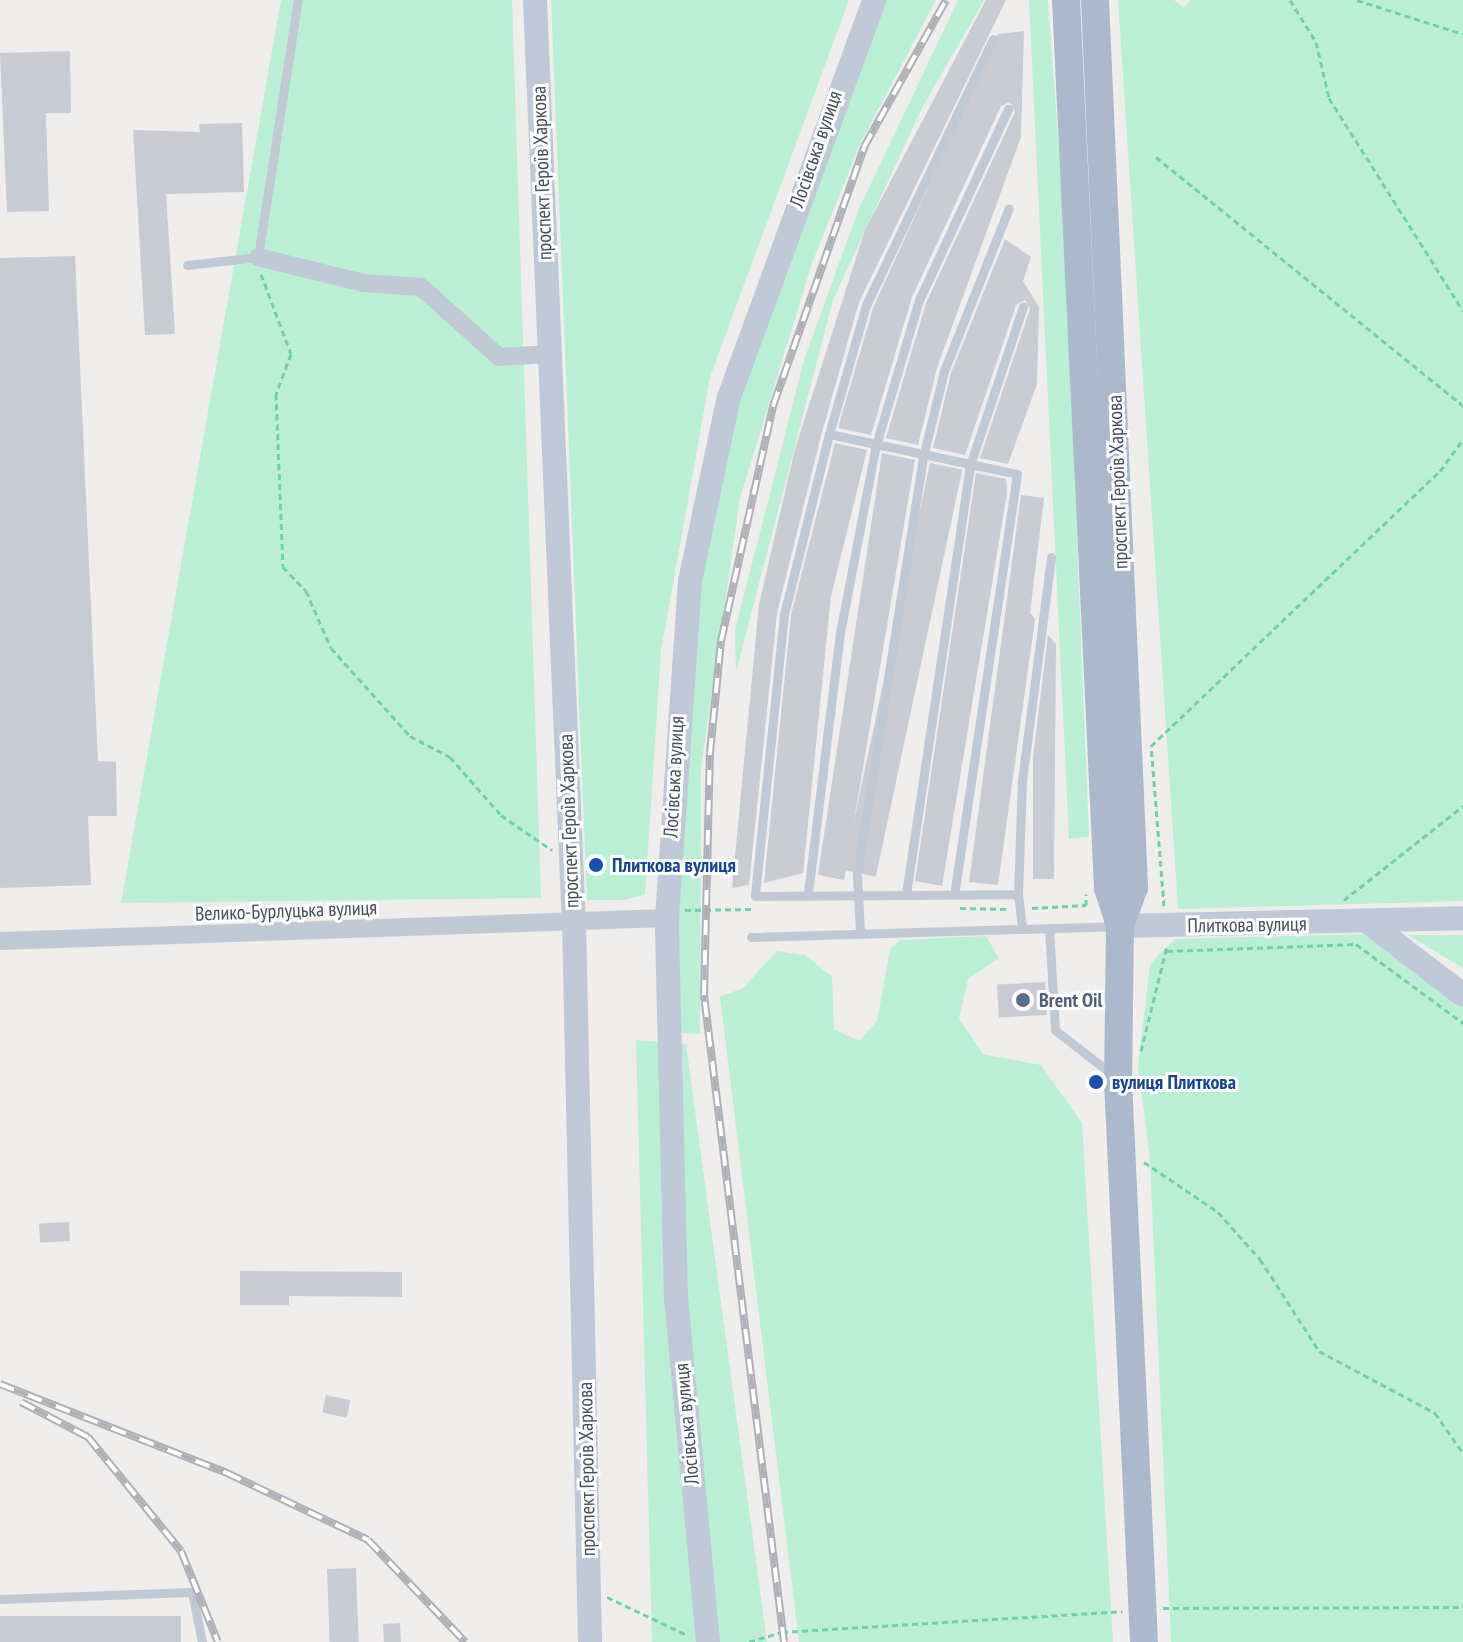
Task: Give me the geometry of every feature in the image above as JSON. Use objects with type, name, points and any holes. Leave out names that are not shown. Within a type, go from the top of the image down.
[{"type":"main road","name":"проспект Героїв Харкова","points":[[1066,0],[1108,888],[1120,926],[1152,1615]]},
{"type":"main road","name":"проспект Героїв Харкова","points":[[1095,0],[1134,887],[1120,926]]},
{"type":"street","name":"проспект Героїв Харкова","points":[[535,0],[574,925],[590,1642]]},
{"type":"street","points":[[857,33],[861,0]]},
{"type":"street","points":[[857,33],[874,0]]},
{"type":"street","name":"Лосівська вулиця","points":[[705,1642],[676,1299],[667,918],[690,581],[728,400],[857,33]]},
{"type":"street","points":[[258,257],[364,283],[421,287],[499,357],[550,354]]},
{"type":"street","name":"Плиткова вулиця","points":[[1120,926],[1172,917],[1369,923],[1463,918]]},
{"type":"street","points":[[574,925],[667,918]]},
{"type":"street","points":[[1369,923],[1463,995]]},
{"type":"street","name":"Велико-Бурлуцька вулиця","points":[[0,941],[574,925]]},
{"type":"lane","points":[[187,265],[258,257],[298,0]]},
{"type":"lane","points":[[993,39],[866,305],[829,434],[784,614],[755,896],[808,893],[1018,894]]},
{"type":"lane","points":[[808,893],[840,633],[876,445],[919,300],[1008,109]]},
{"type":"lane","points":[[860,932],[861,895],[857,874],[923,458],[944,371],[1009,208]]},
{"type":"lane","points":[[906,894],[970,465],[1023,307]]},
{"type":"lane","points":[[829,434],[923,458],[1017,474],[954,894]]},
{"type":"lane","points":[[1022,929],[1018,894],[1022,781],[1051,557]]},
{"type":"lane","name":"Плиткова вулиця","points":[[751,937],[1120,926]]},
{"type":"lane","points":[[1049,928],[1055,1030],[1128,1071]]},
{"type":"lane","points":[[0,1599],[192,1592],[202,1642]]},
{"type":"path","points":[[1290,0],[1316,42],[1329,98],[1463,311]]},
{"type":"path","points":[[1357,0],[1463,34]]},
{"type":"path","points":[[1156,157],[1463,406]]},
{"type":"path","points":[[258,257],[265,298],[291,354],[276,394],[283,567],[306,591],[331,648],[410,736],[450,757],[501,815],[571,863]]},
{"type":"path","points":[[1128,1071],[1167,951],[1172,917],[1164,910],[1160,885],[1151,746],[1440,471],[1463,439]]},
{"type":"path","points":[[1340,903],[1463,806]]},
{"type":"path","points":[[704,909],[765,909]]},
{"type":"path","points":[[1167,951],[1356,944],[1463,1023]]},
{"type":"path","points":[[1139,1173],[1138,1158],[1218,1212],[1260,1259],[1319,1351],[1435,1413],[1463,1453]]},
{"type":"path","points":[[589,1589],[705,1642]]},
{"type":"path","points":[[749,1642],[782,1632],[1152,1615],[1463,1607]]},
{"type":"green space","points":[[281,0],[512,0],[541,898],[121,903]]},
{"type":"green space","points":[[551,0],[849,0],[710,377],[661,651],[645,895],[622,900],[587,900]]},
{"type":"green space","points":[[877,0],[936,0],[860,144],[812,263],[740,498],[701,768],[700,1034],[679,1033],[673,942],[683,690],[724,441]]},
{"type":"green space","points":[[958,0],[984,0],[922,108],[833,300],[736,672],[735,630],[804,360],[858,211]]},
{"type":"green space","points":[[1029,0],[1048,0],[1064,220],[1089,837],[1069,839]]},
{"type":"green space","points":[[1118,0],[1174,0],[1184,8],[1191,0],[1463,0],[1463,901],[1178,909]]},
{"type":"green space","points":[[1363,934],[1463,1007],[1463,1642],[1171,1642],[1150,1160],[1138,1066],[1150,964],[1175,939]]},
{"type":"green space","points":[[1408,935],[1463,935],[1463,968]]},
{"type":"green space","points":[[986,936],[999,958],[968,979],[959,1019],[983,1054],[1041,1065],[1082,1123],[1113,1642],[799,1642],[720,996],[742,989],[777,951],[805,955],[832,977],[834,1029],[859,1041],[877,1021],[890,949],[901,940]]},
{"type":"green space","points":[[636,1040],[686,1044],[767,1642],[652,1642]]},
{"type":"building","points":[[986,0],[1006,0],[859,302],[822,432],[777,613],[749,885],[732,888],[759,604],[795,449],[865,230]]},
{"type":"building","points":[[1024,31],[1021,137],[937,368],[918,445],[886,438],[926,303],[1015,112],[1010,102],[1001,106],[912,297],[871,435],[838,428],[873,308],[998,34]]},
{"type":"building","points":[[70,51],[71,113],[46,113],[49,211],[7,212],[0,53]]},
{"type":"building","points":[[242,123],[244,192],[166,194],[175,334],[145,335],[133,130],[200,132],[199,124]]},
{"type":"building","points":[[1005,239],[1031,257],[1023,281],[1039,307],[1037,384],[1008,464],[980,458],[1030,309],[1025,300],[1016,305],[965,455],[933,448],[951,373]]},
{"type":"building","points":[[75,256],[98,761],[116,762],[117,816],[88,816],[91,885],[0,888],[0,258]]},
{"type":"building","points":[[835,443],[867,450],[831,596],[803,873],[764,883],[791,615]]},
{"type":"building","points":[[882,453],[915,460],[844,880],[818,875]]},
{"type":"building","points":[[930,463],[962,470],[876,877],[844,870]]},
{"type":"building","points":[[976,473],[1006,479],[1007,493],[942,886],[915,881]]},
{"type":"building","points":[[1021,495],[1044,498],[1030,613],[1035,619],[998,885],[969,882]]},
{"type":"building","points":[[1048,635],[1056,644],[1054,879],[1033,879],[1033,757]]},
{"type":"building","name":"Brent Oil","points":[[1045,982],[1047,1015],[999,1017],[997,985]]},
{"type":"building","points":[[69,1222],[70,1241],[40,1243],[39,1224]]},
{"type":"building","points":[[240,1271],[402,1272],[402,1297],[289,1296],[289,1305],[240,1305]]},
{"type":"building","points":[[326,1395],[350,1400],[347,1418],[322,1413]]},
{"type":"building","points":[[356,1568],[359,1642],[330,1642],[327,1569]]},
{"type":"building","points":[[0,1616],[181,1616],[181,1642],[0,1642]]},
{"type":"building","points":[[400,1623],[401,1642],[384,1642],[383,1624]]},
{"type":"railway","points":[[784,1642],[704,995],[710,753],[721,641],[773,406],[864,147],[946,0]]},
{"type":"railway","points":[[0,1384],[227,1473],[368,1540],[465,1642]]},
{"type":"railway","points":[[21,1402],[88,1437],[181,1551],[218,1642]]},
{"type":"place","name":"Плиткова вулиця","points":[[596,865]]},
{"type":"place","name":"Brent Oil","points":[[1023,1000]]},
{"type":"place","name":"вулиця Плиткова","points":[[1096,1082]]}]
